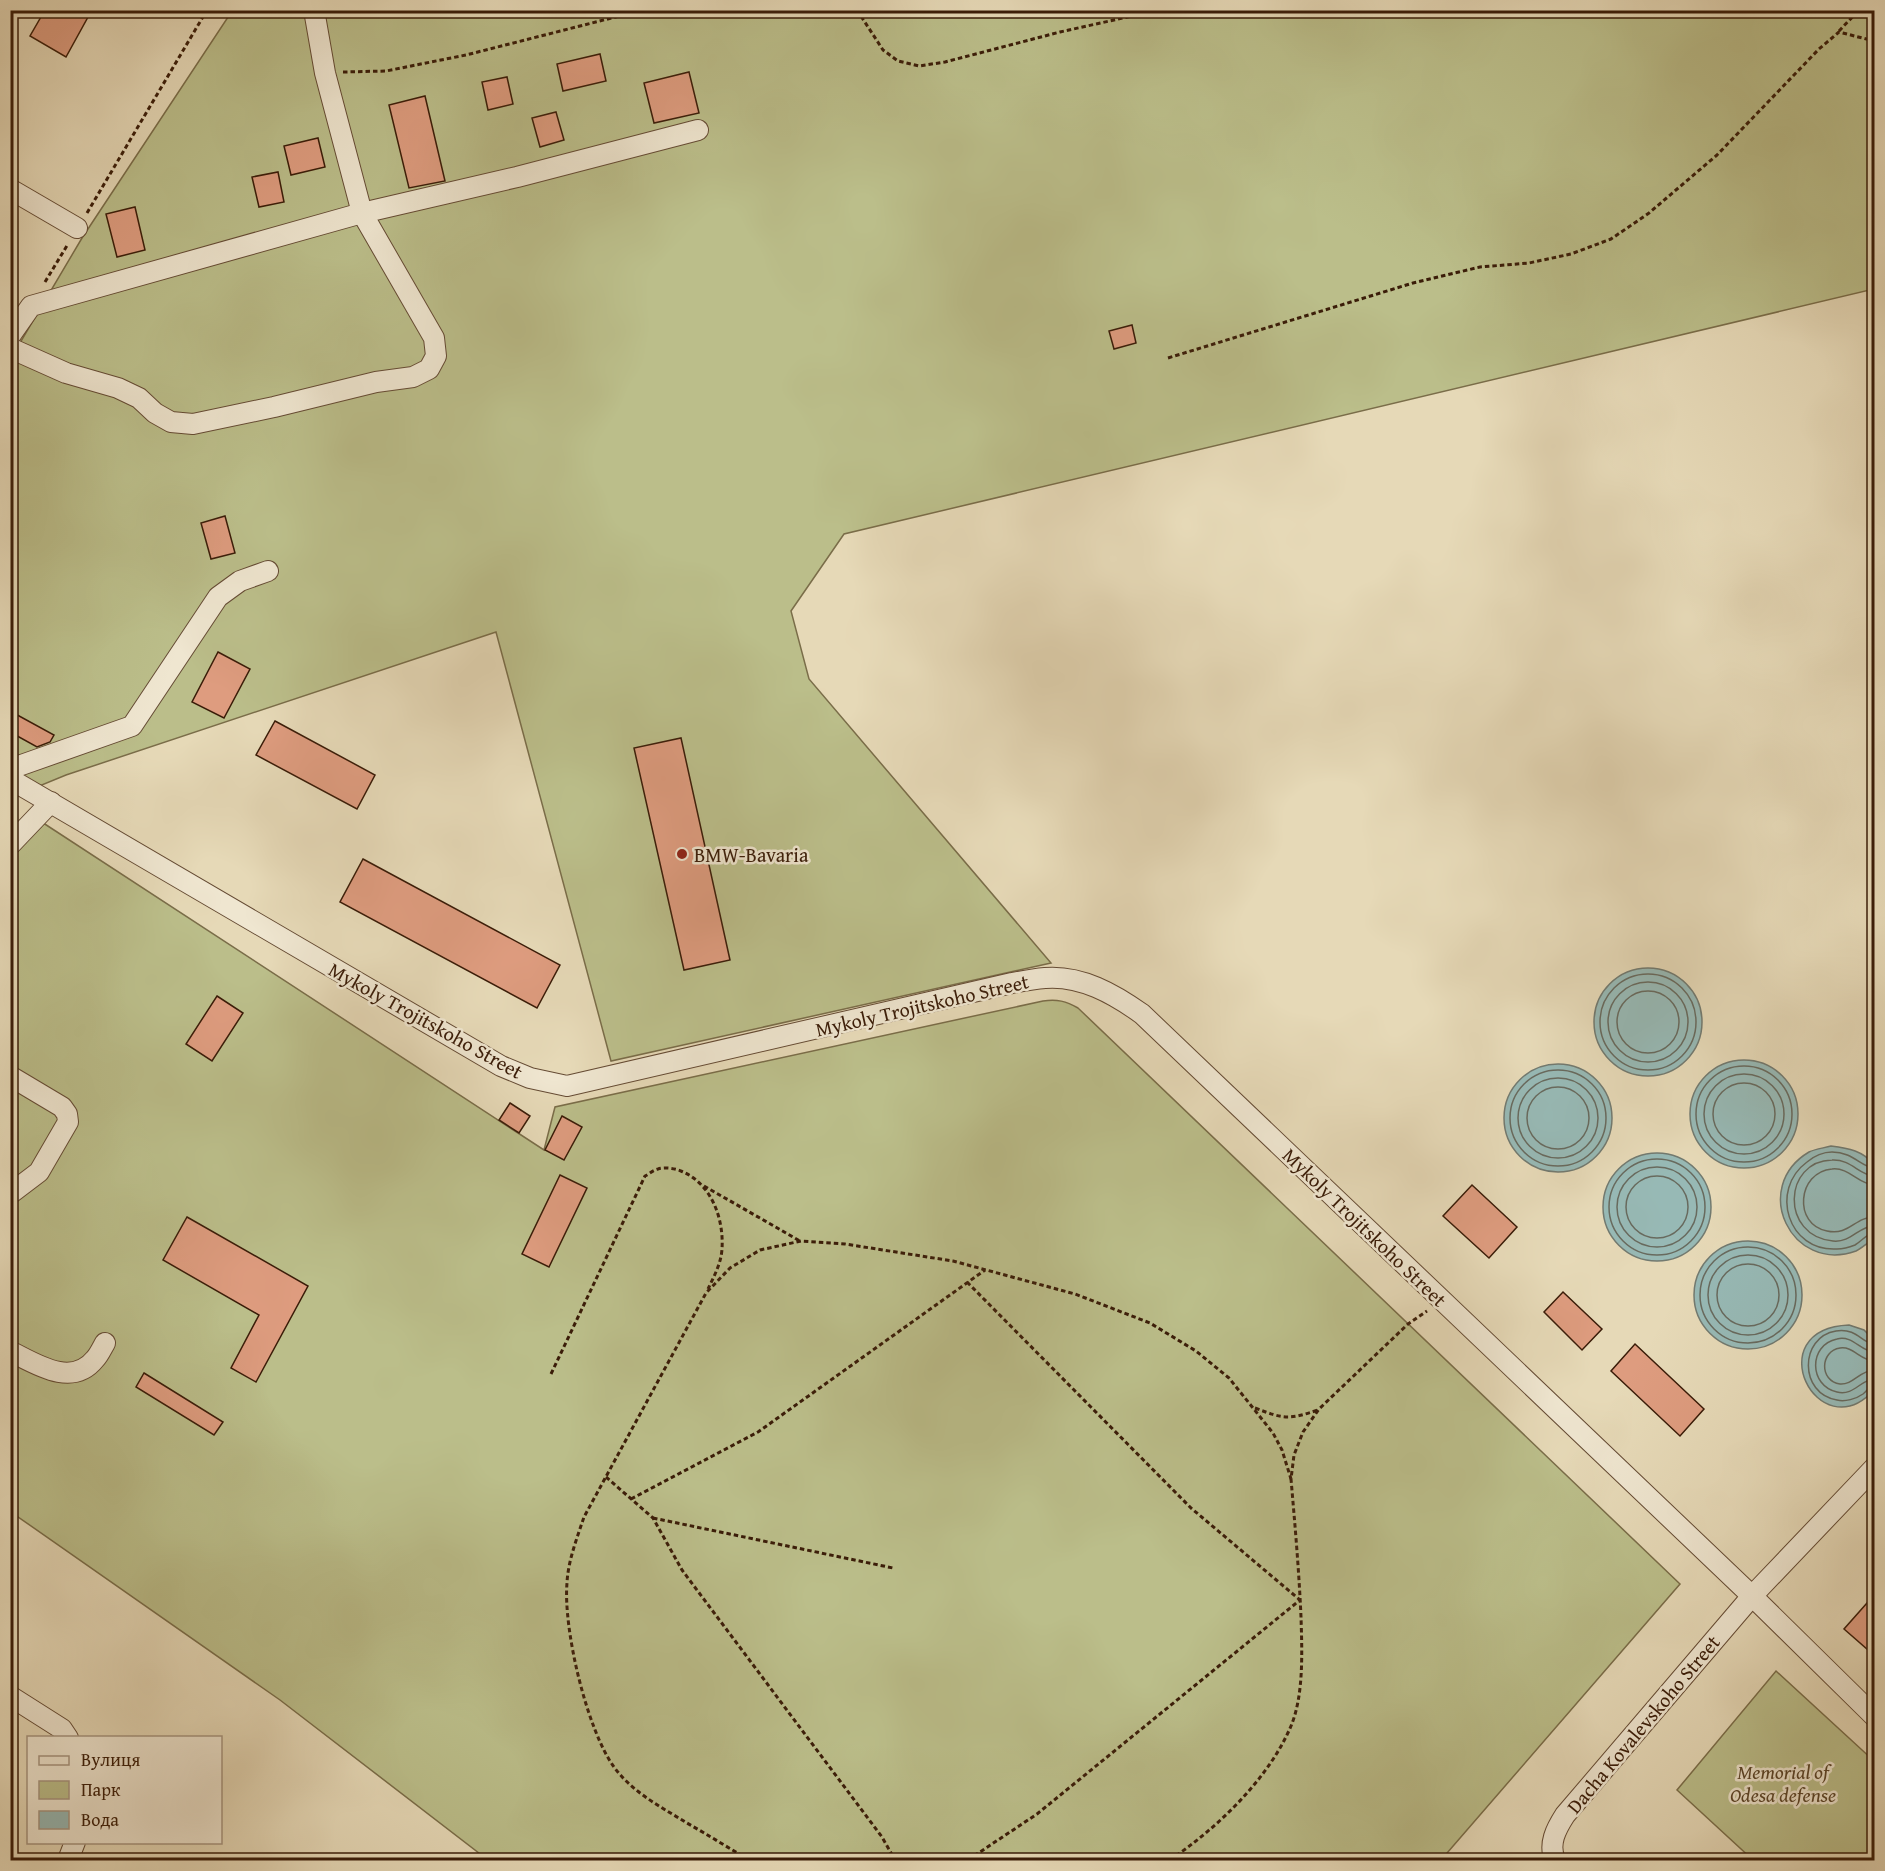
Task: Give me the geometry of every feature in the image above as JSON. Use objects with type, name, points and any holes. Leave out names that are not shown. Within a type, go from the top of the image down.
[{"type":"street","points":[[10,348],[66,373],[118,388],[140,398],[155,413],[171,422],[193,424],[217,421],[376,382],[413,377],[429,369],[436,356],[435,338],[362,213],[325,73],[314,10]]},
{"type":"street","points":[[10,336],[31,306],[362,213],[517,177],[698,130]]},
{"type":"street","points":[[10,189],[77,228]]},
{"type":"street","points":[[10,769],[132,726],[218,597],[240,581],[268,571]]},
{"type":"street","name":"Mykoly Trojitskoho Street","points":[[10,779],[501,1066],[531,1078],[567,1086],[1012,983],[1047,978],[1077,980],[1103,990],[1142,1014],[1875,1716]]},
{"type":"street","points":[[10,845],[51,802]]},
{"type":"street","points":[[10,1076],[63,1107],[68,1122],[39,1172],[10,1194]]},
{"type":"street","points":[[10,1351],[48,1370],[64,1374],[82,1370],[95,1360],[105,1343]]},
{"type":"street","name":"Dacha Kovalevskoho Street","points":[[1555,1860],[1551,1852],[1555,1832],[1565,1815],[1752,1596],[1875,1468]]},
{"type":"street","points":[[10,1696],[62,1730],[67,1736]]},
{"type":"street","points":[[68,1860],[74,1844]]},
{"type":"path","points":[[31,306],[207,10]]},
{"type":"path","points":[[325,73],[386,70],[466,55],[643,10]]},
{"type":"path","points":[[857,10],[883,50],[898,61],[919,66],[945,63],[1060,32],[1159,10]]},
{"type":"path","points":[[1167,358],[1413,283],[1480,267],[1530,263],[1571,254],[1611,239],[1649,213],[1717,155],[1859,10]]},
{"type":"path","points":[[1839,32],[1875,41]]},
{"type":"path","points":[[551,1374],[645,1176],[658,1169],[674,1168],[688,1174],[702,1185],[801,1241]]},
{"type":"path","points":[[702,1185],[713,1201],[720,1222],[722,1246],[720,1263],[706,1293],[584,1517],[574,1548],[567,1583],[567,1618],[577,1672],[595,1732],[615,1768],[645,1798],[750,1860]]},
{"type":"path","points":[[706,1293],[730,1268],[760,1250],[801,1241],[845,1244],[953,1261],[1075,1294],[1150,1323],[1204,1358],[1229,1378],[1274,1433],[1292,1479]]},
{"type":"path","points":[[631,1499],[758,1432],[985,1270]]},
{"type":"path","points":[[968,1282],[1191,1508],[1300,1600]]},
{"type":"path","points":[[1170,1860],[1194,1844],[1250,1791],[1274,1760],[1292,1724],[1300,1686],[1302,1648],[1292,1479],[1294,1455],[1304,1432],[1319,1409],[1408,1324],[1442,1300]]},
{"type":"path","points":[[1255,1408],[1279,1417],[1295,1417],[1319,1409]]},
{"type":"path","points":[[606,1477],[653,1518],[682,1570],[882,1837],[895,1860]]},
{"type":"path","points":[[653,1518],[893,1568]]},
{"type":"path","points":[[968,1860],[1037,1814],[1300,1600]]},
{"type":"green space","points":[[232,11],[1874,11],[1874,289],[844,534],[791,611],[809,679],[1051,963],[611,1061],[496,632],[66,775],[37,787],[11,773],[11,358],[82,238]]},
{"type":"green space","points":[[31,815],[544,1150],[555,1107],[1043,1001],[1057,1000],[1074,1006],[1680,1584],[1441,1860],[488,1860],[280,1700],[11,1512],[10,843]]},
{"type":"green space","name":"Memorial of Odesa defense","points":[[1776,1671],[1874,1761],[1874,1860],[1753,1860],[1677,1790]]},
{"type":"water","points":[[1648,968],[1669,972],[1686,984],[1698,1001],[1702,1022],[1698,1043],[1686,1060],[1669,1072],[1648,1076],[1627,1072],[1610,1060],[1598,1043],[1594,1022],[1598,1001],[1610,984],[1627,972]]},
{"type":"water","points":[[1744,1060],[1765,1064],[1782,1076],[1794,1093],[1798,1114],[1794,1135],[1782,1152],[1765,1164],[1744,1168],[1723,1164],[1706,1152],[1694,1135],[1690,1114],[1694,1093],[1706,1076],[1723,1064]]},
{"type":"water","points":[[1558,1064],[1579,1068],[1596,1080],[1608,1097],[1612,1118],[1608,1139],[1596,1156],[1579,1168],[1558,1172],[1537,1168],[1520,1156],[1508,1139],[1504,1118],[1508,1097],[1520,1080],[1537,1068]]},
{"type":"water","points":[[1831,1146],[1860,1153],[1874,1165],[1874,1238],[1856,1251],[1833,1255],[1813,1250],[1797,1239],[1786,1223],[1781,1205],[1782,1185],[1791,1167],[1809,1152]]},
{"type":"water","points":[[1657,1153],[1678,1157],[1695,1169],[1707,1186],[1711,1207],[1707,1228],[1695,1245],[1678,1257],[1657,1261],[1636,1257],[1619,1245],[1607,1228],[1603,1207],[1607,1186],[1619,1169],[1636,1157]]},
{"type":"water","points":[[1748,1241],[1769,1245],[1786,1257],[1798,1274],[1802,1295],[1798,1316],[1786,1333],[1769,1345],[1748,1349],[1727,1345],[1710,1333],[1698,1316],[1694,1295],[1698,1274],[1710,1257],[1727,1245]]},
{"type":"water","points":[[1849,1325],[1864,1330],[1874,1340],[1874,1390],[1853,1405],[1834,1406],[1817,1397],[1806,1382],[1802,1363],[1806,1345],[1821,1331]]},
{"type":"building","points":[[45,10],[76,10],[88,17],[66,57],[30,36]]},
{"type":"building","points":[[600,54],[606,81],[563,91],[557,64]]},
{"type":"building","points":[[689,72],[699,113],[654,123],[644,83]]},
{"type":"building","points":[[507,77],[513,104],[488,110],[482,82]]},
{"type":"building","points":[[425,96],[445,181],[409,188],[389,105]]},
{"type":"building","points":[[556,112],[564,140],[540,147],[532,118]]},
{"type":"building","points":[[318,138],[325,167],[291,175],[284,146]]},
{"type":"building","points":[[278,172],[284,202],[259,207],[252,177]]},
{"type":"building","points":[[135,207],[145,250],[117,257],[106,214]]},
{"type":"building","points":[[1132,325],[1136,343],[1114,349],[1109,331]]},
{"type":"building","points":[[225,516],[235,553],[211,559],[201,523]]},
{"type":"building","points":[[218,652],[250,669],[224,718],[192,702]]},
{"type":"building","points":[[10,711],[54,735],[50,742],[37,747],[10,732]]},
{"type":"building","points":[[275,721],[375,775],[357,809],[256,755]]},
{"type":"building","name":"BMW-Bavaria","points":[[681,738],[730,960],[684,970],[634,748]]},
{"type":"building","points":[[363,859],[560,965],[537,1008],[340,902]]},
{"type":"building","points":[[217,996],[243,1013],[212,1061],[186,1044]]},
{"type":"building","points":[[510,1103],[530,1116],[519,1133],[499,1120]]},
{"type":"building","points":[[562,1116],[582,1127],[564,1160],[545,1150]]},
{"type":"building","points":[[560,1175],[587,1188],[549,1267],[522,1254]]},
{"type":"building","points":[[1472,1185],[1517,1227],[1489,1258],[1443,1216]]},
{"type":"building","points":[[187,1217],[308,1286],[256,1382],[231,1368],[259,1315],[163,1260]]},
{"type":"building","points":[[1563,1292],[1602,1329],[1582,1350],[1544,1312]]},
{"type":"building","points":[[1635,1344],[1704,1409],[1680,1436],[1611,1371]]},
{"type":"building","points":[[144,1373],[223,1422],[214,1435],[136,1387]]},
{"type":"building","points":[[1875,1594],[1875,1656],[1844,1629]]},
{"type":"place","name":"BMW-Bavaria","points":[[682,854]]}]
